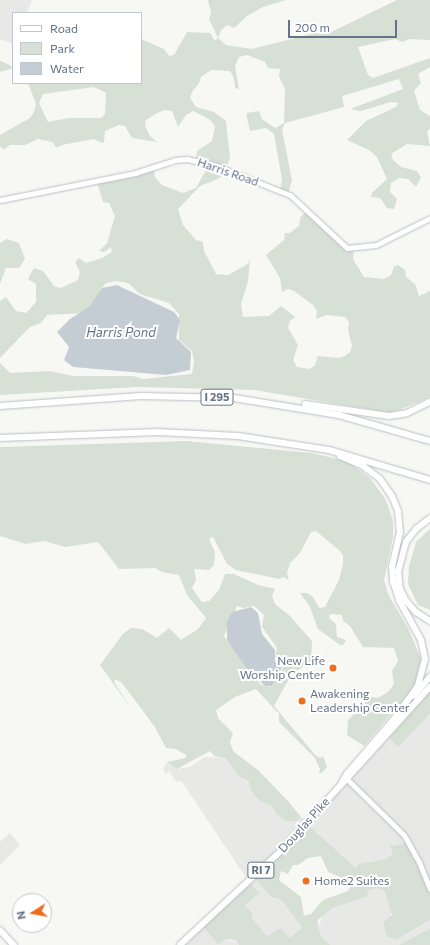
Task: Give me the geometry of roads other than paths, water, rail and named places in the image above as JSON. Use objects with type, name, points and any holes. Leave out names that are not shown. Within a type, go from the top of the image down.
[{"type":"highway","name":"I 295","points":[[0,406],[154,395],[248,399],[339,415],[430,441]]},
{"type":"highway","points":[[248,399],[294,402],[389,416],[407,413],[430,402]]},
{"type":"highway","points":[[0,438],[198,433],[264,438],[316,447],[375,462],[430,480]]},
{"type":"highway","points":[[316,447],[354,461],[372,472],[386,487],[396,506],[400,532],[392,566],[392,581],[399,600],[421,640],[425,659],[418,686],[398,714]]},
{"type":"highway","points":[[430,518],[416,529],[406,542],[400,557],[398,576],[406,601],[416,612],[430,621]]},
{"type":"main road","name":"Douglas Pike","points":[[340,786],[349,771],[430,678]]},
{"type":"main road","name":"Douglas Pike","points":[[180,945],[276,856],[340,786],[348,780],[430,687]]},
{"type":"main road","points":[[0,930],[14,945]]},
{"type":"street","name":"Harris Road","points":[[0,200],[128,175],[174,160],[187,159],[217,166],[290,195],[347,248],[376,245],[430,218]]},
{"type":"street","points":[[348,780],[404,835],[419,862],[430,889]]},
{"type":"water","name":"Harris Pond","points":[[117,285],[174,312],[180,320],[176,338],[191,352],[190,370],[166,375],[73,367],[64,360],[69,347],[57,332],[70,319],[89,307],[102,288]]},
{"type":"water","points":[[251,607],[258,613],[262,634],[275,650],[275,662],[282,667],[272,686],[265,686],[247,669],[227,640],[227,621],[232,612]]},
{"type":"place","name":"New Life Worship Center","points":[[333,668]]},
{"type":"place","name":"Awakening Leadership Center","points":[[302,701]]},
{"type":"place","name":"Home2 Suites","points":[[306,881]]}]
